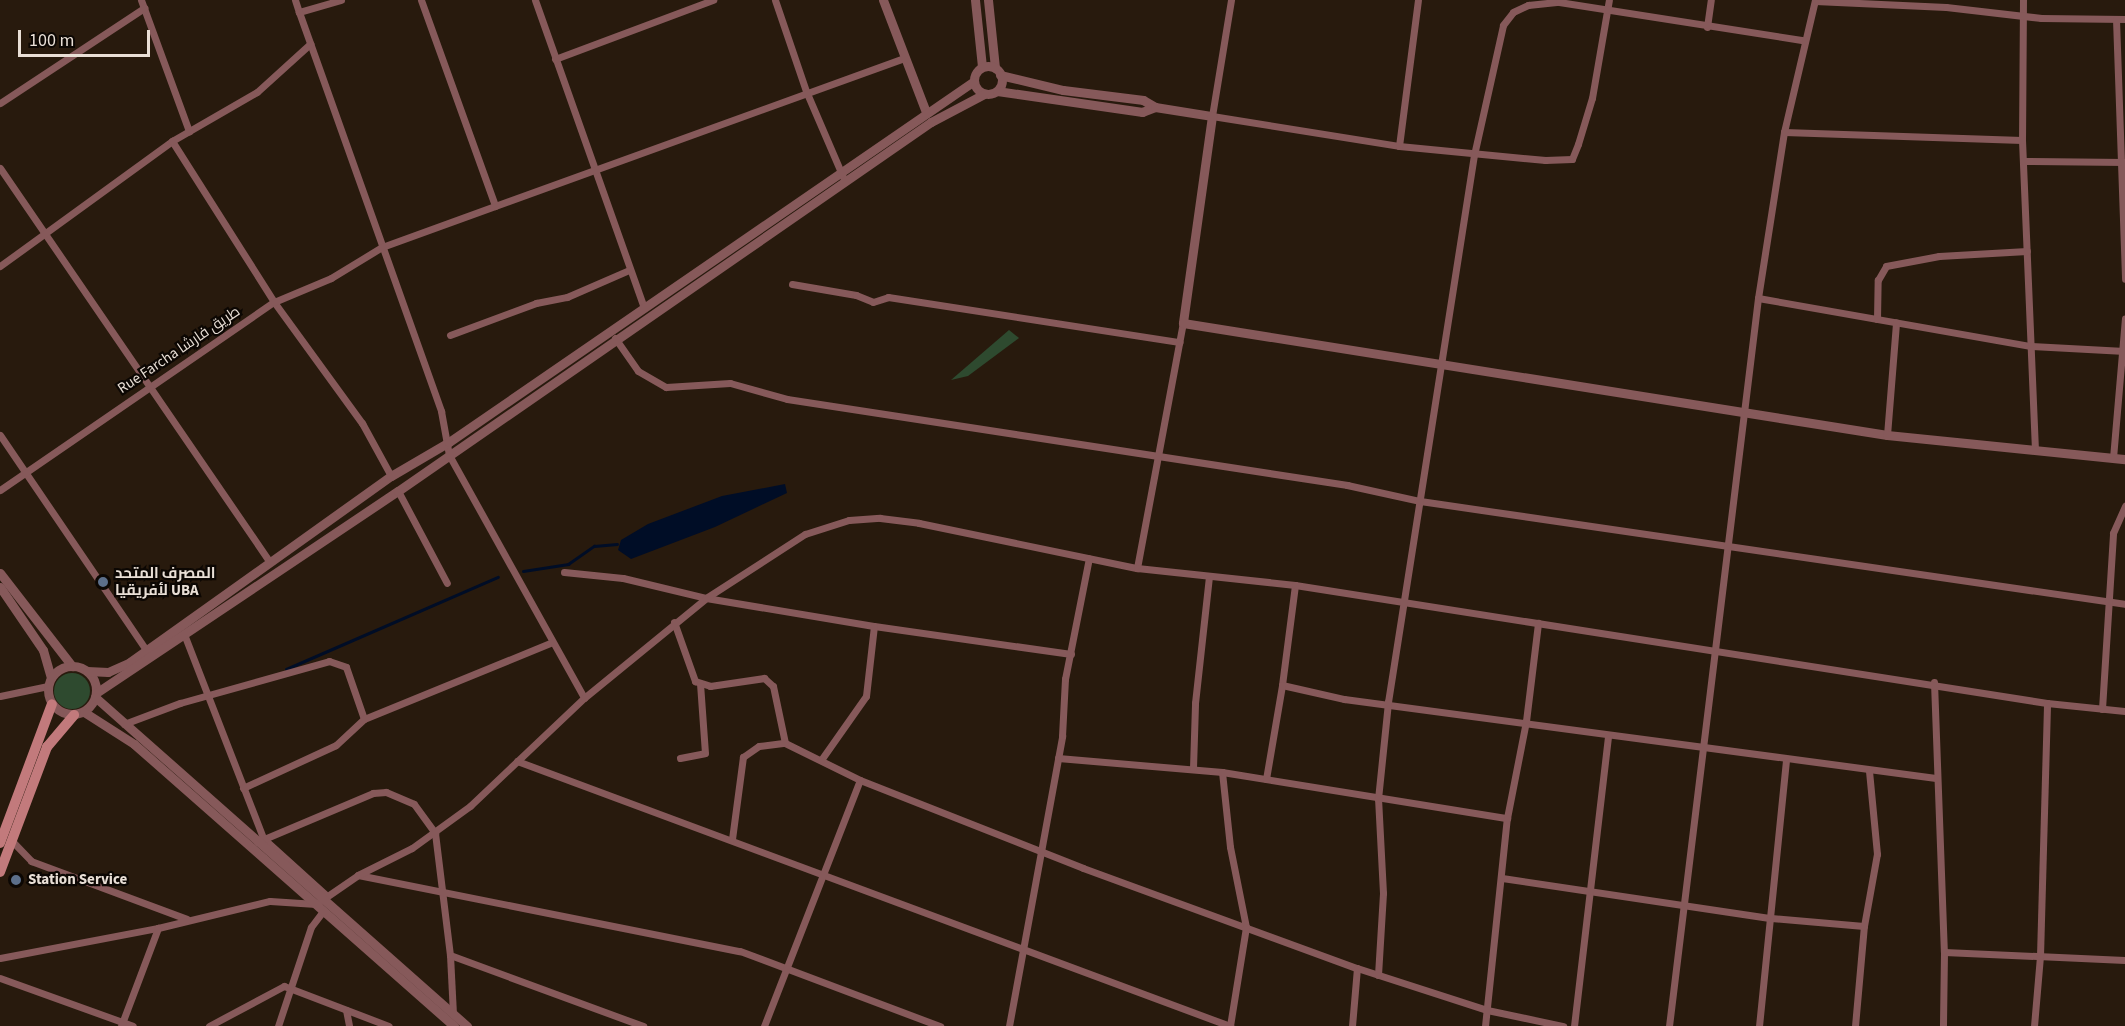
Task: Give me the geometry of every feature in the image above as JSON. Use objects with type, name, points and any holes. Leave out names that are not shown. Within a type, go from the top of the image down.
[{"type":"main road","points":[[0,843],[52,704]]},
{"type":"main road","points":[[0,872],[47,747],[79,713]]},
{"type":"street","points":[[141,0],[189,130]]},
{"type":"street","points":[[295,0],[441,411],[449,455],[550,642],[584,698]]},
{"type":"street","points":[[299,12],[341,0]]},
{"type":"street","points":[[421,0],[495,206]]},
{"type":"street","points":[[535,0],[644,308]]},
{"type":"street","points":[[555,59],[713,0]]},
{"type":"street","points":[[775,0],[806,91],[846,182]]},
{"type":"street","points":[[883,0],[926,112]]},
{"type":"street","points":[[0,696],[49,682],[60,669],[72,666],[87,671],[120,669],[391,476],[448,442],[974,81],[982,67],[975,0]]},
{"type":"street","points":[[988,0],[998,71],[997,91]]},
{"type":"street","points":[[1137,568],[1180,342],[1231,0]]},
{"type":"street","points":[[1399,146],[1418,0]]},
{"type":"street","points":[[982,67],[1063,90],[1143,100],[1155,107],[1399,146],[1474,155],[1572,159],[1592,98],[1609,0]]},
{"type":"street","points":[[1707,27],[1711,0]]},
{"type":"street","points":[[1669,1026],[1701,749],[1758,297],[1784,132],[1803,40],[1815,0],[1946,7],[2023,16],[2125,19]]},
{"type":"street","points":[[2023,0],[2022,140],[2035,450]]},
{"type":"street","points":[[1378,975],[1383,893],[1378,799],[1388,702],[1420,501],[1438,365],[1474,155],[1503,26],[1514,12],[1528,5],[1559,2],[1707,27],[1803,40]]},
{"type":"street","points":[[0,103],[144,8]]},
{"type":"street","points":[[2116,19],[2125,279]]},
{"type":"street","points":[[0,266],[172,141],[257,92],[310,44]]},
{"type":"street","name":"Rue Farcha طريق فارشا","points":[[0,490],[274,302],[331,278],[382,247],[806,91],[904,58]]},
{"type":"street","points":[[974,81],[984,94]]},
{"type":"street","points":[[79,713],[96,695],[398,490],[931,122],[984,94],[997,91],[1142,112],[1155,107]]},
{"type":"street","points":[[1784,132],[2022,140]]},
{"type":"street","points":[[172,141],[274,302],[362,423],[391,476]]},
{"type":"street","points":[[2023,161],[2122,162]]},
{"type":"street","points":[[0,168],[147,387],[270,563]]},
{"type":"street","points":[[1876,319],[1878,280],[1886,266],[1938,256],[2027,251]]},
{"type":"street","points":[[450,336],[536,303],[578,294],[629,270]]},
{"type":"street","points":[[792,284],[856,295],[873,302],[888,297],[1180,342]]},
{"type":"street","points":[[1758,297],[2031,346],[2123,351]]},
{"type":"street","points":[[2113,458],[2125,319]]},
{"type":"street","points":[[1887,435],[1896,322]]},
{"type":"street","points":[[1183,323],[1887,435],[2125,459]]},
{"type":"street","points":[[615,338],[638,371],[666,387],[730,383],[787,399],[1347,485],[1420,501],[2125,604]]},
{"type":"street","points":[[0,435],[147,651]]},
{"type":"street","points":[[398,490],[447,583]]},
{"type":"street","points":[[2102,709],[2106,601],[2113,533],[2125,506]]},
{"type":"street","points":[[278,1026],[294,988],[311,927],[322,902],[358,875],[435,833],[584,698],[706,598],[805,534],[849,520],[880,518],[1137,568],[1295,585],[1935,682],[2047,703],[2125,711]]},
{"type":"street","points":[[1009,1026],[1058,758],[1071,654],[1089,558]]},
{"type":"street","points":[[564,572],[623,578],[706,598],[874,626],[1071,654]]},
{"type":"street","points":[[0,573],[72,666]]},
{"type":"street","points":[[1193,768],[1195,703],[1209,577]]},
{"type":"street","points":[[1266,779],[1282,686],[1295,585]]},
{"type":"street","points":[[0,587],[43,650],[52,704],[79,713],[134,744],[467,1026]]},
{"type":"street","points":[[674,622],[692,677],[700,684],[705,753],[680,758]]},
{"type":"street","points":[[1485,1026],[1507,818],[1526,721],[1538,623]]},
{"type":"street","points":[[821,760],[866,696],[874,626]]},
{"type":"street","points":[[184,634],[243,788],[260,840]]},
{"type":"street","points":[[243,788],[336,746],[364,719],[550,642]]},
{"type":"street","points":[[124,724],[329,661],[346,667],[364,719]]},
{"type":"street","points":[[87,671],[96,695],[124,724],[260,840],[322,902],[454,1026]]},
{"type":"street","points":[[700,684],[758,676],[769,681],[785,742]]},
{"type":"street","points":[[1935,682],[1936,778],[1944,952],[1943,1026]]},
{"type":"street","points":[[1282,686],[1344,699],[1388,702],[1701,749],[1936,778]]},
{"type":"street","points":[[2034,1026],[2040,956],[2047,703]]},
{"type":"street","points":[[1574,1026],[1592,892],[1608,735]]},
{"type":"street","points":[[732,838],[733,813],[743,757],[759,746],[785,742],[860,780],[1357,968],[1487,1010],[1563,1026]]},
{"type":"street","points":[[1058,758],[1193,768],[1507,818]]},
{"type":"street","points":[[1759,1026],[1786,759]]},
{"type":"street","points":[[517,761],[732,838],[1230,1026],[1246,927],[1230,847],[1222,772]]},
{"type":"street","points":[[1855,1026],[1864,926],[1873,893],[1877,854],[1869,771]]},
{"type":"street","points":[[764,1026],[785,967],[860,780]]},
{"type":"street","points":[[260,840],[373,793],[386,792],[414,804],[435,833],[450,955],[454,1026]]},
{"type":"street","points":[[12,841],[31,861],[187,920]]},
{"type":"street","points":[[358,875],[695,939],[785,967],[940,1026]]},
{"type":"street","points":[[1502,878],[1771,918],[1864,926]]},
{"type":"street","points":[[0,958],[158,928],[270,901],[322,902]]},
{"type":"street","points":[[121,1024],[158,928]]},
{"type":"street","points":[[1944,952],[2125,960]]},
{"type":"street","points":[[450,955],[643,1026]]},
{"type":"street","points":[[1352,1026],[1357,968]]},
{"type":"street","points":[[0,978],[121,1024],[133,1026]]},
{"type":"street","points":[[209,1026],[279,986],[294,988],[389,1026]]},
{"type":"street","points":[[346,1010],[349,1026]]},
{"type":"green space","points":[[1009,330],[1019,338],[968,376],[951,380]]},
{"type":"green space","points":[[72,673],[85,678],[90,691],[85,704],[72,709],[59,704],[54,691],[59,678]]},
{"type":"water","points":[[785,484],[787,493],[715,527],[631,559],[618,550],[621,540],[648,524],[722,496]]},
{"type":"waterway","points":[[523,571],[568,564],[594,546],[617,544]]},
{"type":"waterway","points":[[286,669],[498,577]]},
{"type":"place","name":"المصرف المتحد لأفريقيا UBA","points":[[103,582]]},
{"type":"place","name":"Station Service","points":[[16,880]]}]
